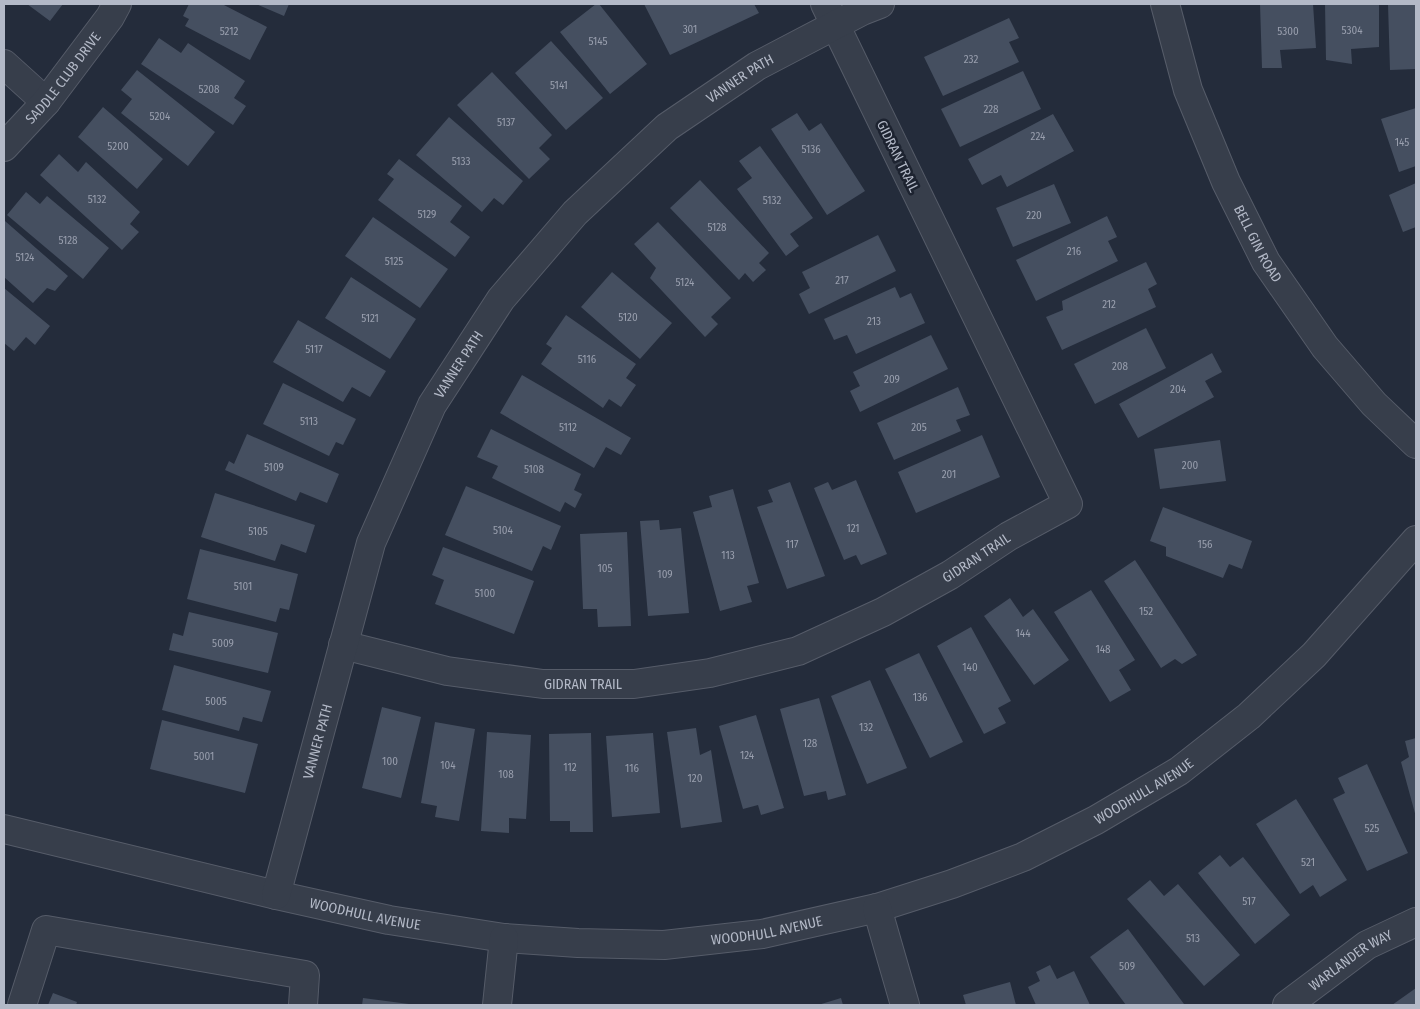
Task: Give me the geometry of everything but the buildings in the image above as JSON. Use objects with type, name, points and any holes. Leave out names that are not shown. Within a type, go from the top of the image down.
[{"type":"street","name":"SADDLE CLUB DRIVE","points":[[4,147],[46,102],[110,17],[117,4]]},
{"type":"street","name":"VANNER PATH","points":[[276,895],[371,543],[432,405],[501,299],[575,213],[667,127],[830,15],[862,11],[880,4]]},
{"type":"street","name":"BELL GIN ROAD","points":[[1165,4],[1188,90],[1226,182],[1266,262],[1325,348],[1374,404],[1416,444]]},
{"type":"street","name":"GIDRAN TRAIL","points":[[343,644],[447,671],[543,684],[634,684],[710,673],[798,651],[883,612],[950,575],[1009,536],[1068,504],[830,15]]},
{"type":"street","points":[[4,64],[46,102]]},
{"type":"street","name":"WOODHULL AVENUE","points":[[4,829],[276,895],[389,920],[504,938],[578,943],[664,945],[762,934],[876,908],[952,884],[1022,857],[1096,820],[1179,771],[1249,716],[1314,655],[1416,540]]},
{"type":"street","points":[[876,908],[905,1005]]},
{"type":"street","name":"WARLANDER WAY","points":[[1287,1005],[1368,945],[1416,922]]},
{"type":"street","points":[[22,1005],[46,930],[305,975],[303,1005]]},
{"type":"street","points":[[496,1005],[504,938]]}]
